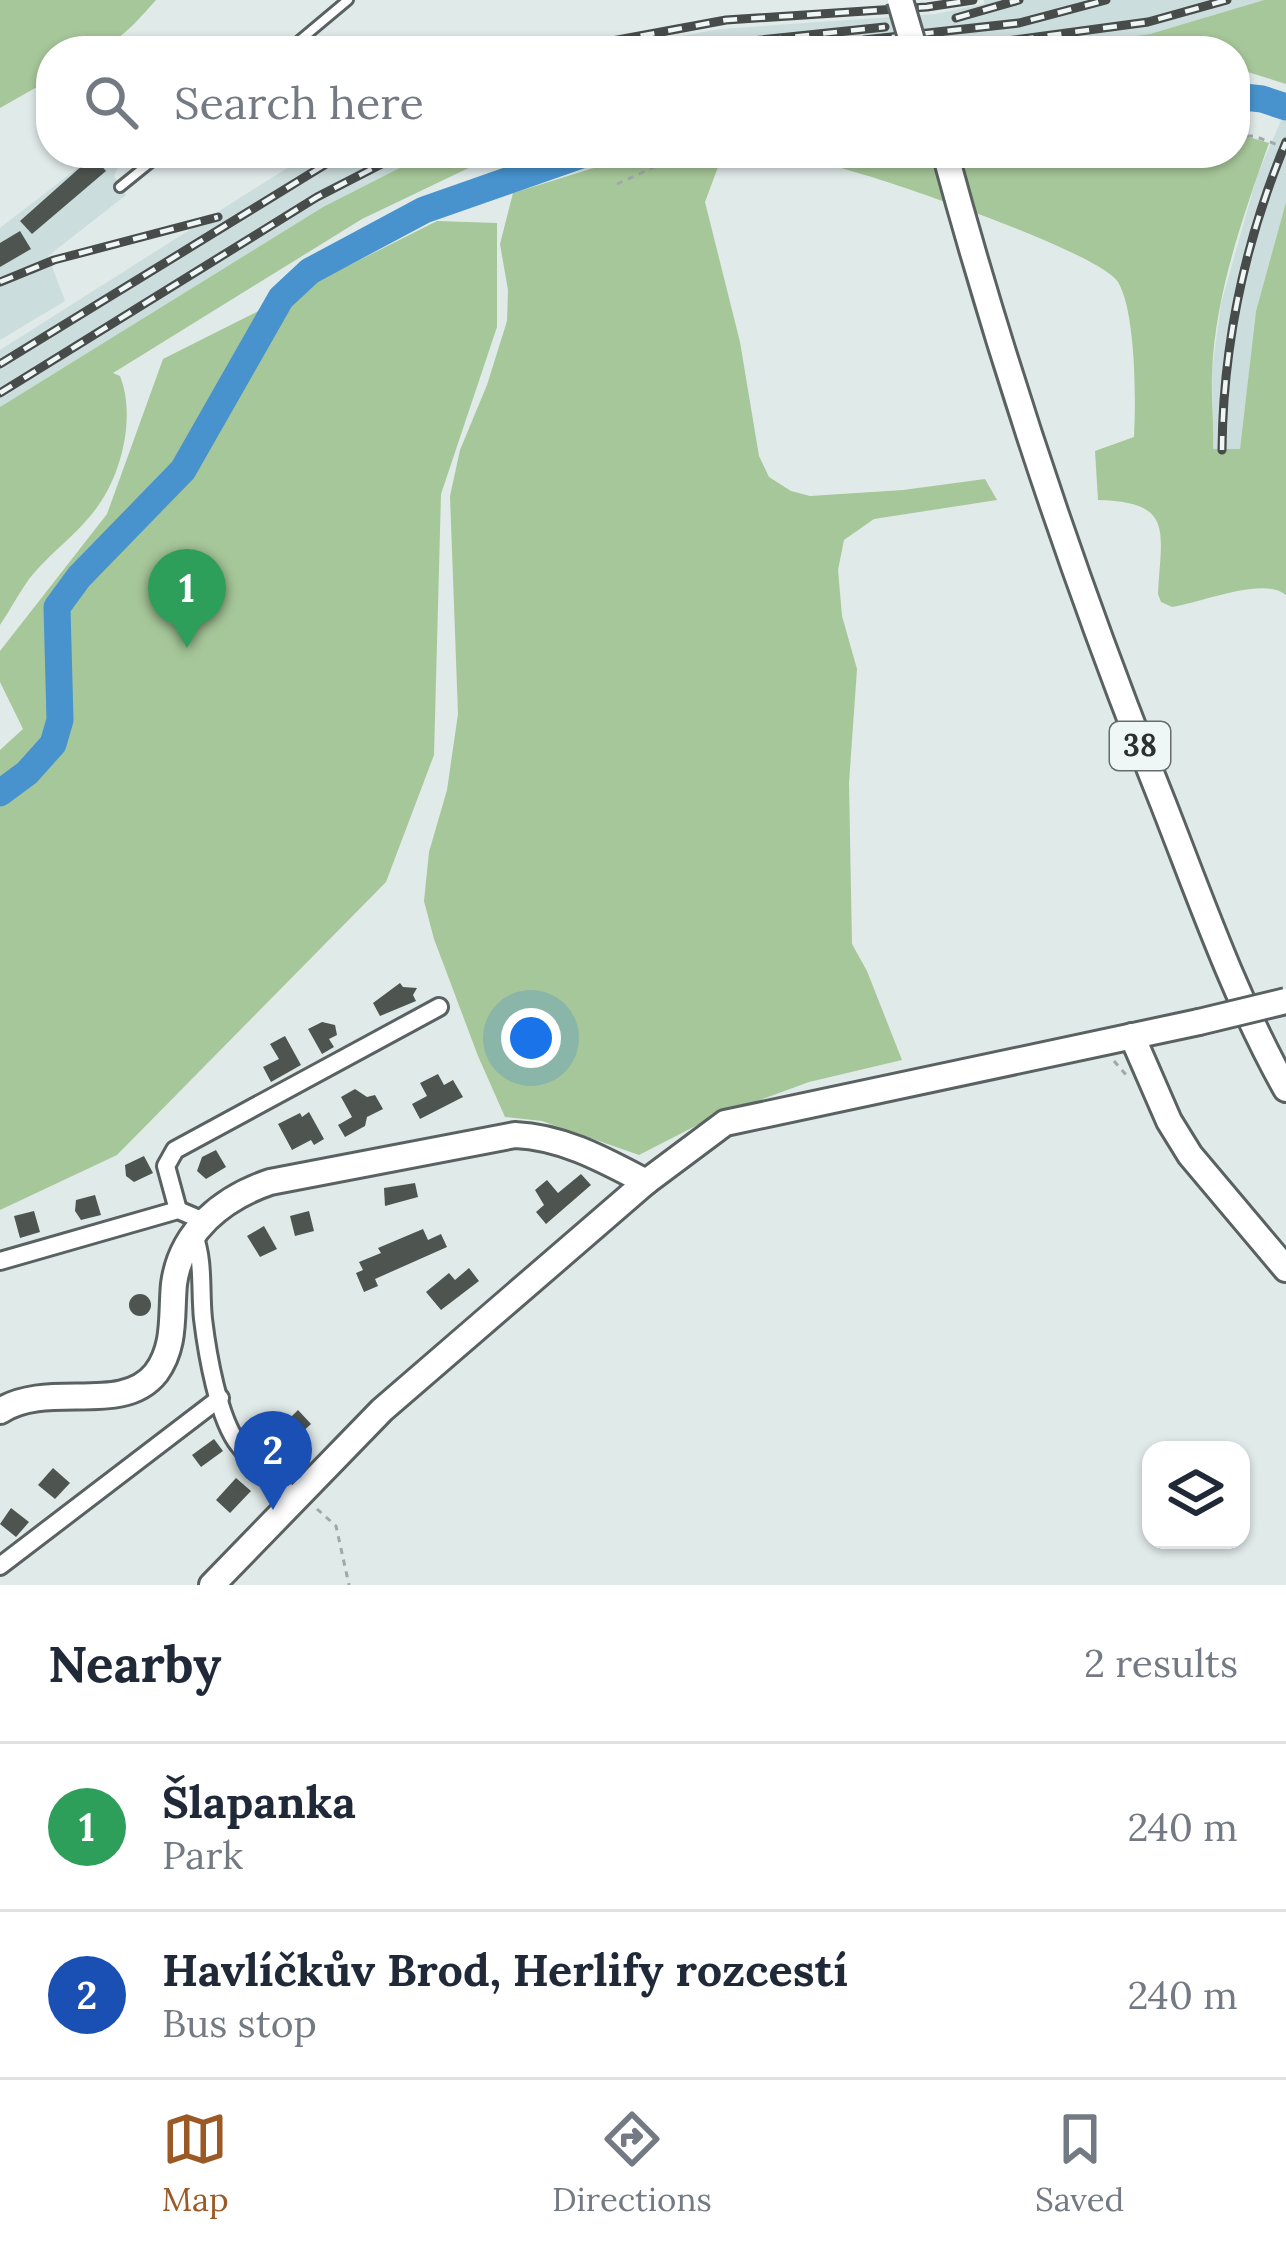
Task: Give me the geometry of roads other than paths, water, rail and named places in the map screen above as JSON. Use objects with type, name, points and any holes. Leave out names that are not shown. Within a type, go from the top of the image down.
[{"type":"street","points":[[900,0],[911,36]]},
{"type":"street","name":"38","points":[[948,168],[1015,395],[1107,662],[1230,973],[1286,1089]]},
{"type":"street","points":[[212,1585],[382,1410],[646,1182],[725,1123],[1286,1001]]},
{"type":"street","points":[[294,1497],[235,1441],[203,1318],[199,1228],[178,1210],[166,1166],[175,1150],[440,1007]]},
{"type":"street","points":[[1132,1036],[1169,1121],[1190,1155],[1286,1269]]},
{"type":"street","points":[[0,1411],[24,1399],[58,1394],[120,1396],[154,1376],[170,1347],[175,1280],[199,1228],[237,1193],[270,1182],[514,1135],[542,1136],[574,1147],[646,1182]]},
{"type":"street","points":[[0,1261],[178,1210]]},
{"type":"street","points":[[3,1585],[7,1562],[220,1397]]},
{"type":"lane","points":[[305,36],[348,0]]},
{"type":"lane","points":[[121,187],[144,168]]},
{"type":"waterway","points":[[1250,98],[1286,107]]},
{"type":"waterway","points":[[0,793],[27,773],[53,744],[60,720],[57,607],[79,577],[183,470],[281,298],[310,271],[424,210],[544,168]]},
{"type":"railway","points":[[639,36],[726,20],[973,0]]},
{"type":"railway","points":[[956,18],[1019,0]]},
{"type":"railway","points":[[900,36],[1019,23],[1106,0]]},
{"type":"railway","points":[[1044,36],[1148,22],[1227,0]]},
{"type":"railway","points":[[799,36],[885,27]]},
{"type":"railway","points":[[1222,450],[1239,293],[1286,142]]},
{"type":"railway","points":[[0,364],[320,168]]},
{"type":"railway","points":[[0,393],[317,197],[374,168]]},
{"type":"railway","points":[[0,282],[54,260],[218,217]]},
{"type":"place","name":"Šlapanka","points":[[187,648]]},
{"type":"place","name":"Havlíčkův Brod, Herlify rozcestí","points":[[273,1510]]}]
